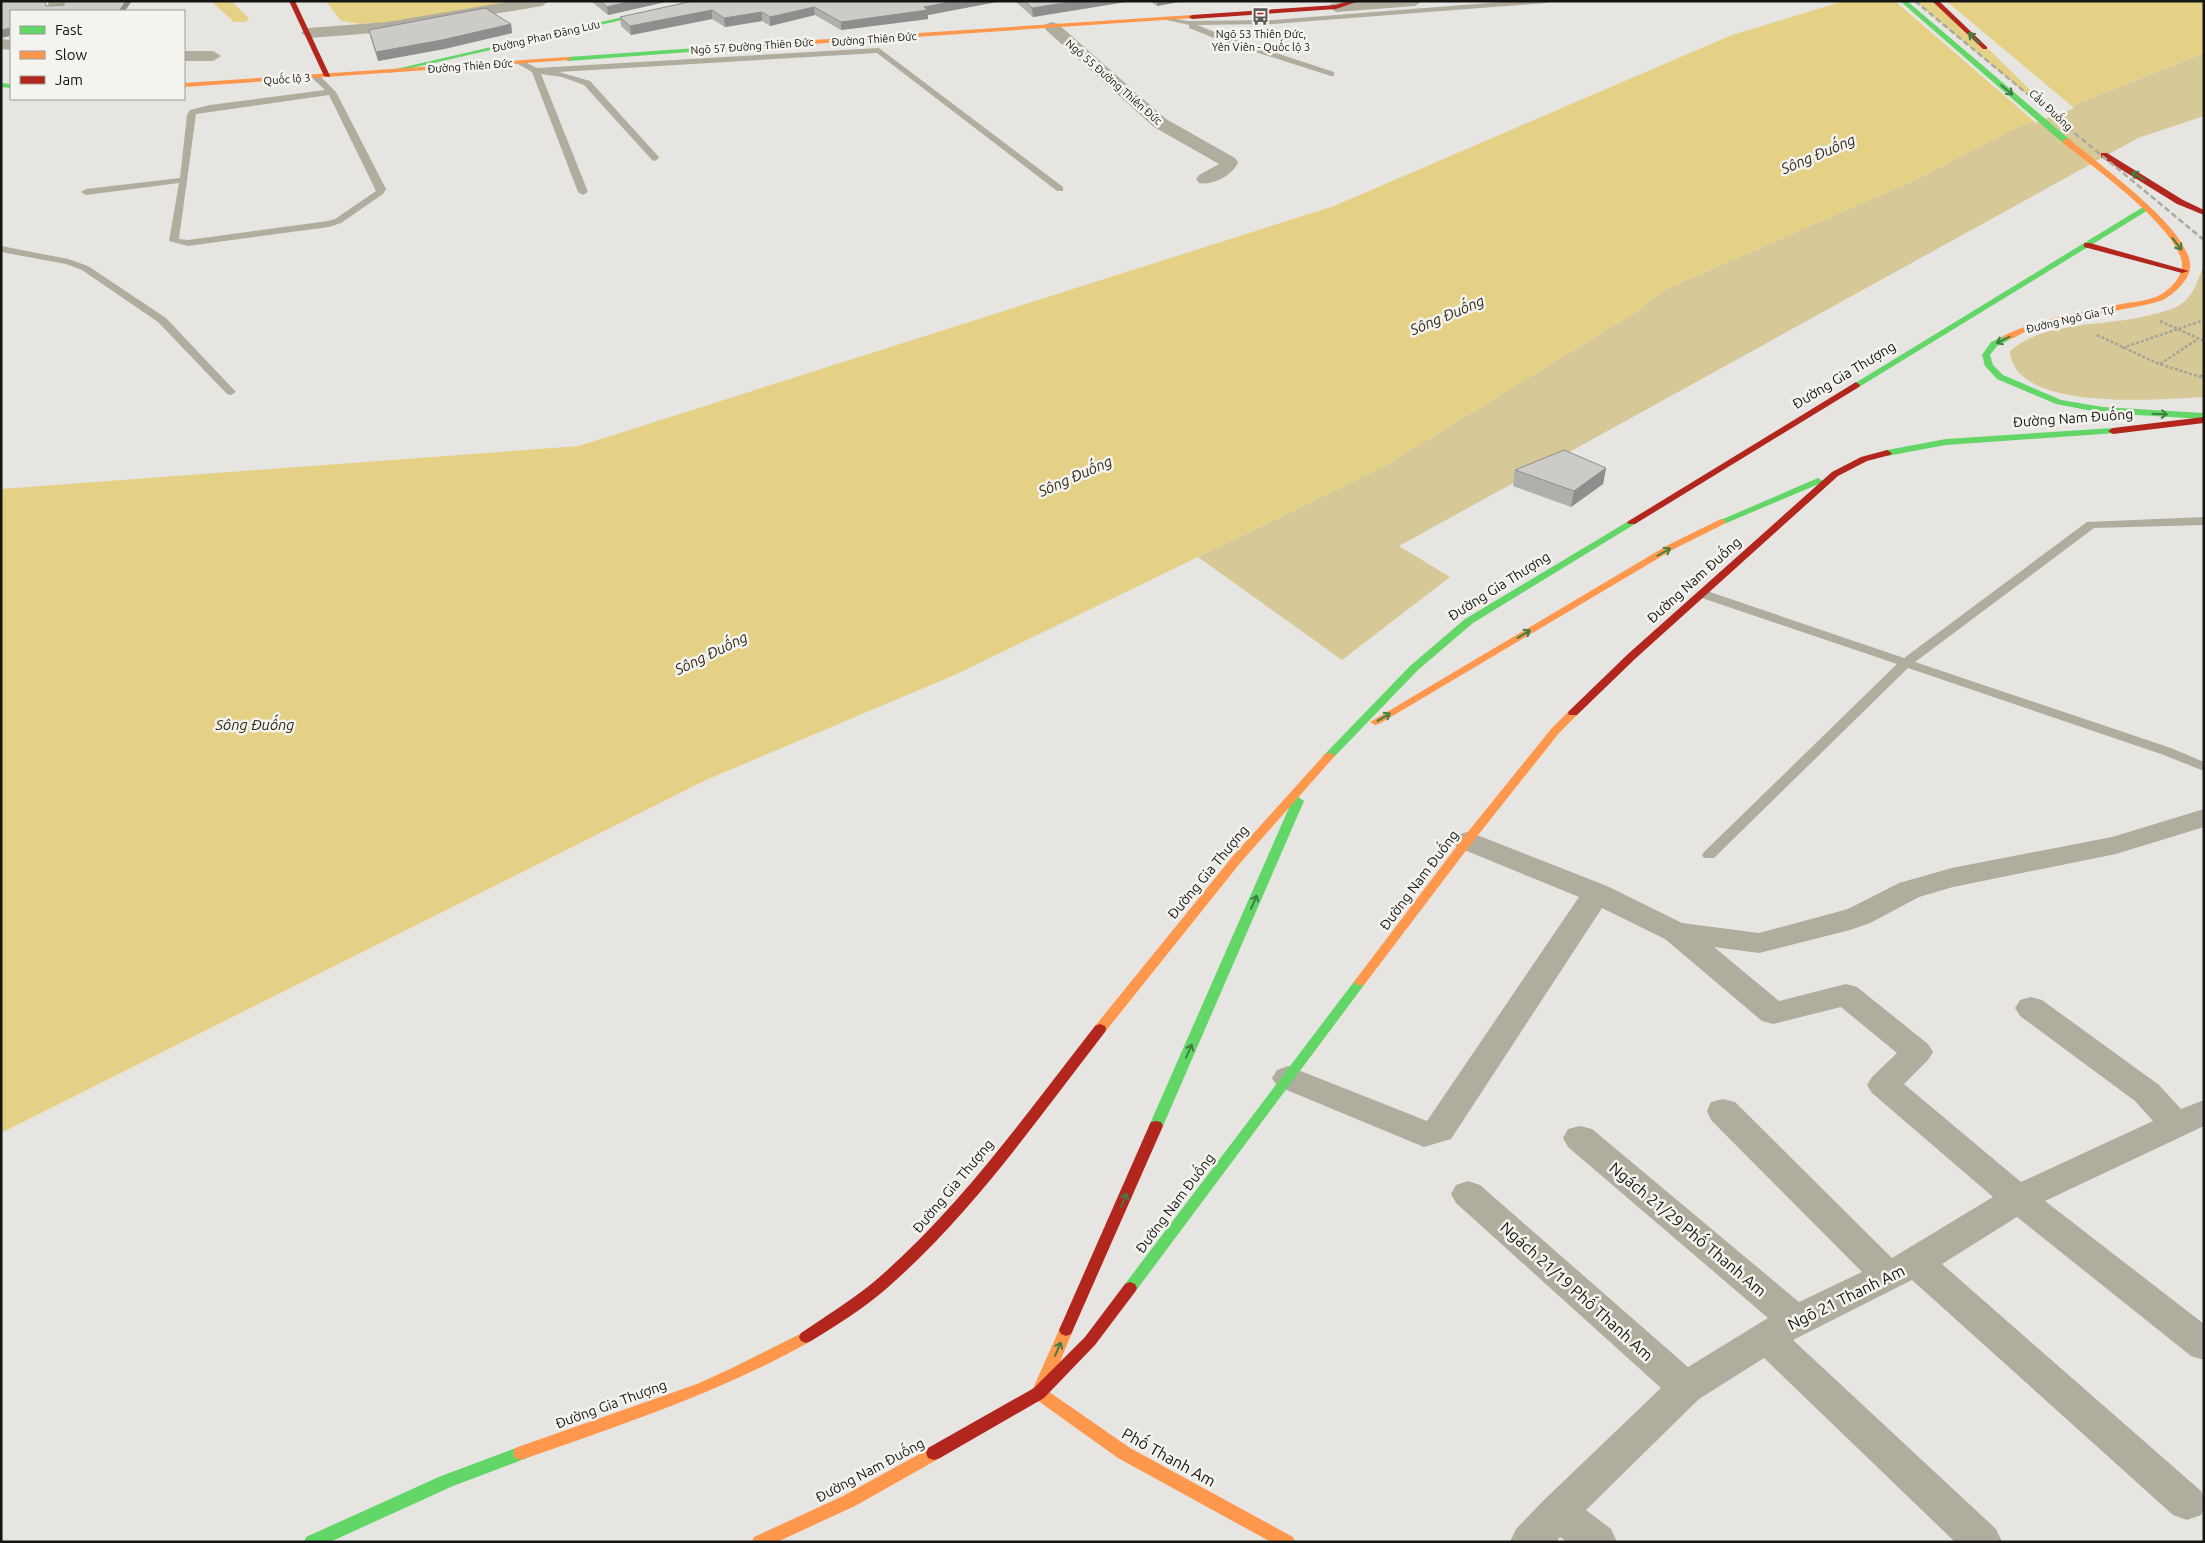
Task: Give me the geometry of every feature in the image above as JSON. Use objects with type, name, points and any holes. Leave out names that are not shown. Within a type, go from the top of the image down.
[{"type":"main road","points":[[292,1],[309,33],[321,77]]},
{"type":"main road","name":"Đường Phan Đăng Lưu","points":[[390,71],[702,1]]},
{"type":"main road","name":"Đường Thiên Đức","points":[[390,71],[1336,7],[1356,1]]},
{"type":"main road","name":"Cầu Đuống","points":[[1903,1],[2145,208]]},
{"type":"main road","points":[[1935,1],[1992,55]]},
{"type":"main road","name":"Quốc lộ 3","points":[[185,85],[390,71]]},
{"type":"main road","name":"Cầu Đuống","points":[[2072,130],[2086,143],[2180,202],[2204,213]]},
{"type":"main road","points":[[2087,245],[2185,271],[2187,267],[2185,254],[2145,208]]},
{"type":"main road","name":"Đường Gia Thượng","points":[[312,1542],[487,1466],[731,1375],[781,1352],[831,1322],[880,1286],[924,1243],[971,1190],[1228,869],[1309,775],[1435,648],[1469,621],[2145,208]]},
{"type":"main road","name":"Đường Ngô Gia Tự","points":[[2185,271],[2183,278],[2173,290],[2160,298],[2028,327],[1994,344],[1986,355],[1989,366],[2000,377],[2059,402],[2103,410],[2204,416]]},
{"type":"main road","name":"Đường Nam Đuống","points":[[760,1542],[849,1501],[1039,1393],[1090,1341],[1467,840],[1555,731],[1632,656],[1835,474],[1864,459],[1904,448],[1946,442],[2125,430],[2204,420]]},
{"type":"main road","points":[[1342,742],[1671,547],[1740,513],[1835,474]]},
{"type":"main road","points":[[1039,1393],[1309,775]]},
{"type":"main road","name":"Phố Thanh Am","points":[[1039,1393],[1124,1453],[1287,1542]]},
{"type":"street","points":[[309,33],[387,27],[542,1]]},
{"type":"street","points":[[1336,7],[1416,1]]},
{"type":"street","name":"Ngõ 55 Đường Thiên Đức","points":[[1052,27],[1160,124],[1228,162],[1227,168],[1205,179]]},
{"type":"street","points":[[185,56],[213,56]]},
{"type":"street","points":[[1676,932],[1759,943],[1839,923],[1859,916],[1909,890],[1952,878],[2116,845],[2204,818]]},
{"type":"street","points":[[1467,840],[1597,893],[1676,932],[1773,1012],[1846,995],[1917,1052],[1883,1085],[2018,1199],[2204,1345]]},
{"type":"street","points":[[1288,1078],[1424,1135],[1439,1130],[1597,893]]},
{"type":"street","points":[[2031,1008],[2147,1093],[2190,1119]]},
{"type":"street","points":[[1723,1112],[1903,1269],[2187,1503]]},
{"type":"street","name":"Ngõ 21 Thanh Am","points":[[1530,1542],[1558,1512],[1686,1388],[1782,1329],[1903,1269],[2018,1199],[2190,1119]]},
{"type":"street","name":"Ngách 21/29 Phố Thanh Am","points":[[1580,1138],[1782,1329],[1982,1542]]},
{"type":"street","name":"Ngách 21/19 Phố Thanh Am","points":[[1468,1194],[1686,1388]]},
{"type":"street","points":[[1558,1512],[1597,1542]]},
{"type":"lane","points":[[1187,23],[1272,22],[1546,1]]},
{"type":"lane","points":[[1162,18],[1187,23],[1228,40],[1331,74]]},
{"type":"lane","name":"Ngõ 57 Đường Thiên Đức","points":[[536,71],[879,50],[1060,189]]},
{"type":"lane","points":[[520,63],[536,71],[563,75],[588,83],[655,158]]},
{"type":"lane","points":[[536,71],[583,192]]},
{"type":"lane","points":[[321,77],[332,92],[381,189],[380,192],[338,221],[179,243],[172,239],[184,180],[193,112],[210,108],[332,92]]},
{"type":"lane","points":[[86,192],[184,180]]},
{"type":"lane","points":[[1,249],[68,262],[85,268],[162,320],[231,392]]},
{"type":"lane","points":[[1709,855],[1906,662],[2091,525],[2204,521]]},
{"type":"lane","points":[[1703,594],[2166,751],[2204,766]]},
{"type":"path","points":[[2159,320],[2204,341]]},
{"type":"path","points":[[2121,348],[2202,320]]},
{"type":"path","points":[[2097,335],[2121,348],[2159,364],[2202,378],[2204,373]]},
{"type":"path","points":[[2159,364],[2198,339]]},
{"type":"shaded area","points":[[2204,53],[2204,116],[2138,138],[1399,546],[1450,577],[1342,660],[1198,557],[1383,467],[1639,310],[1662,291],[1917,179],[2013,129]]},
{"type":"shaded area","points":[[2204,263],[2204,397],[2125,400],[2092,398],[2062,393],[2036,385],[2017,371],[2010,351],[2024,341],[2041,334],[2059,329],[2137,318],[2178,306],[2192,293]]},
{"type":"water","points":[[326,1],[529,1],[397,22],[361,24],[341,21]]},
{"type":"water","name":"Sông Đuống","points":[[1844,1],[2204,1],[2204,53],[2013,129],[1917,179],[1662,291],[1639,310],[1383,467],[957,674],[706,780],[1,1133],[1,489],[579,446],[1334,206],[1732,35]]},
{"type":"pier","points":[[1895,1],[1915,1],[2053,116],[2036,123]]},
{"type":"pier","points":[[1939,1],[1946,1],[2074,108],[2056,115]]},
{"type":"building","points":[[1,1],[45,1],[46,6],[64,5],[64,1],[126,1],[120,10],[10,10],[10,28],[1,30]]},
{"type":"building","points":[[600,1],[631,1],[607,7]]},
{"type":"building","points":[[693,1],[955,1],[924,7],[928,10],[841,22],[814,7],[770,17],[762,12],[724,18],[712,10],[630,26],[620,17]]},
{"type":"building","points":[[1025,1],[1077,1],[1032,8]]},
{"type":"building","points":[[485,8],[511,24],[442,40],[376,52],[369,30]]},
{"type":"building","points":[[1564,450],[1606,468],[1574,491],[1515,470]]},
{"type":"waterway","points":[[220,1],[240,18]]},
{"type":"railway","points":[[1915,1],[2204,240]]},
{"type":"traffic: fast","points":[[390,71],[702,1]]},
{"type":"traffic: fast","points":[[1903,1],[2066,141]]},
{"type":"traffic: fast","points":[[568,59],[768,45]]},
{"type":"traffic: fast","points":[[1,85],[10,86]]},
{"type":"traffic: fast","points":[[1856,385],[2146,209]]},
{"type":"traffic: fast","points":[[2006,338],[1994,344],[1986,355],[1989,366],[2000,377],[2059,402],[2103,410],[2204,416]]},
{"type":"traffic: fast","points":[[1887,453],[1946,442],[2113,431]]},
{"type":"traffic: fast","points":[[1721,522],[1818,481]]},
{"type":"traffic: fast","points":[[1329,756],[1414,668],[1469,621],[1632,522]]},
{"type":"traffic: fast","points":[[1156,1126],[1298,801]]},
{"type":"traffic: fast","points":[[1130,1288],[1360,982]]},
{"type":"traffic: fast","points":[[312,1542],[447,1481],[521,1453]]},
{"type":"traffic: slow","points":[[768,45],[1192,17]]},
{"type":"traffic: slow","points":[[185,85],[568,59]]},
{"type":"traffic: slow","points":[[2006,338],[2028,327],[2160,298],[2174,288],[2186,269],[2181,249],[2170,233],[2135,198],[2066,141]]},
{"type":"traffic: slow","points":[[1375,722],[1671,547],[1721,522]]},
{"type":"traffic: slow","points":[[1360,982],[1467,841],[1555,731],[1573,713]]},
{"type":"traffic: slow","points":[[1100,1029],[1237,859],[1329,756]]},
{"type":"traffic: slow","points":[[1066,1330],[1039,1393],[1124,1453],[1287,1542]]},
{"type":"traffic: slow","points":[[521,1453],[702,1388],[738,1373],[806,1337]]},
{"type":"traffic: slow","points":[[760,1542],[849,1501],[934,1453]]},
{"type":"traffic: jam","points":[[292,1],[327,76]]},
{"type":"traffic: jam","points":[[1192,17],[1336,7],[1356,1]]},
{"type":"traffic: jam","points":[[1935,1],[1985,48]]},
{"type":"traffic: jam","points":[[2104,155],[2180,202],[2204,213]]},
{"type":"traffic: jam","points":[[2087,245],[2185,271]]},
{"type":"traffic: jam","points":[[1632,522],[1856,385]]},
{"type":"traffic: jam","points":[[2113,431],[2204,420]]},
{"type":"traffic: jam","points":[[1573,713],[1632,656],[1835,474],[1864,459],[1887,453]]},
{"type":"traffic: jam","points":[[806,1337],[853,1306],[880,1285],[941,1226],[1023,1129],[1100,1029]]},
{"type":"traffic: jam","points":[[1066,1330],[1156,1126]]},
{"type":"traffic: jam","points":[[934,1453],[1039,1393],[1090,1341],[1130,1288]]},
{"type":"place","name":"Ngõ 53 Thiên Đức, Yên Viên - Quốc lộ 3","points":[[1261,16]]}]
